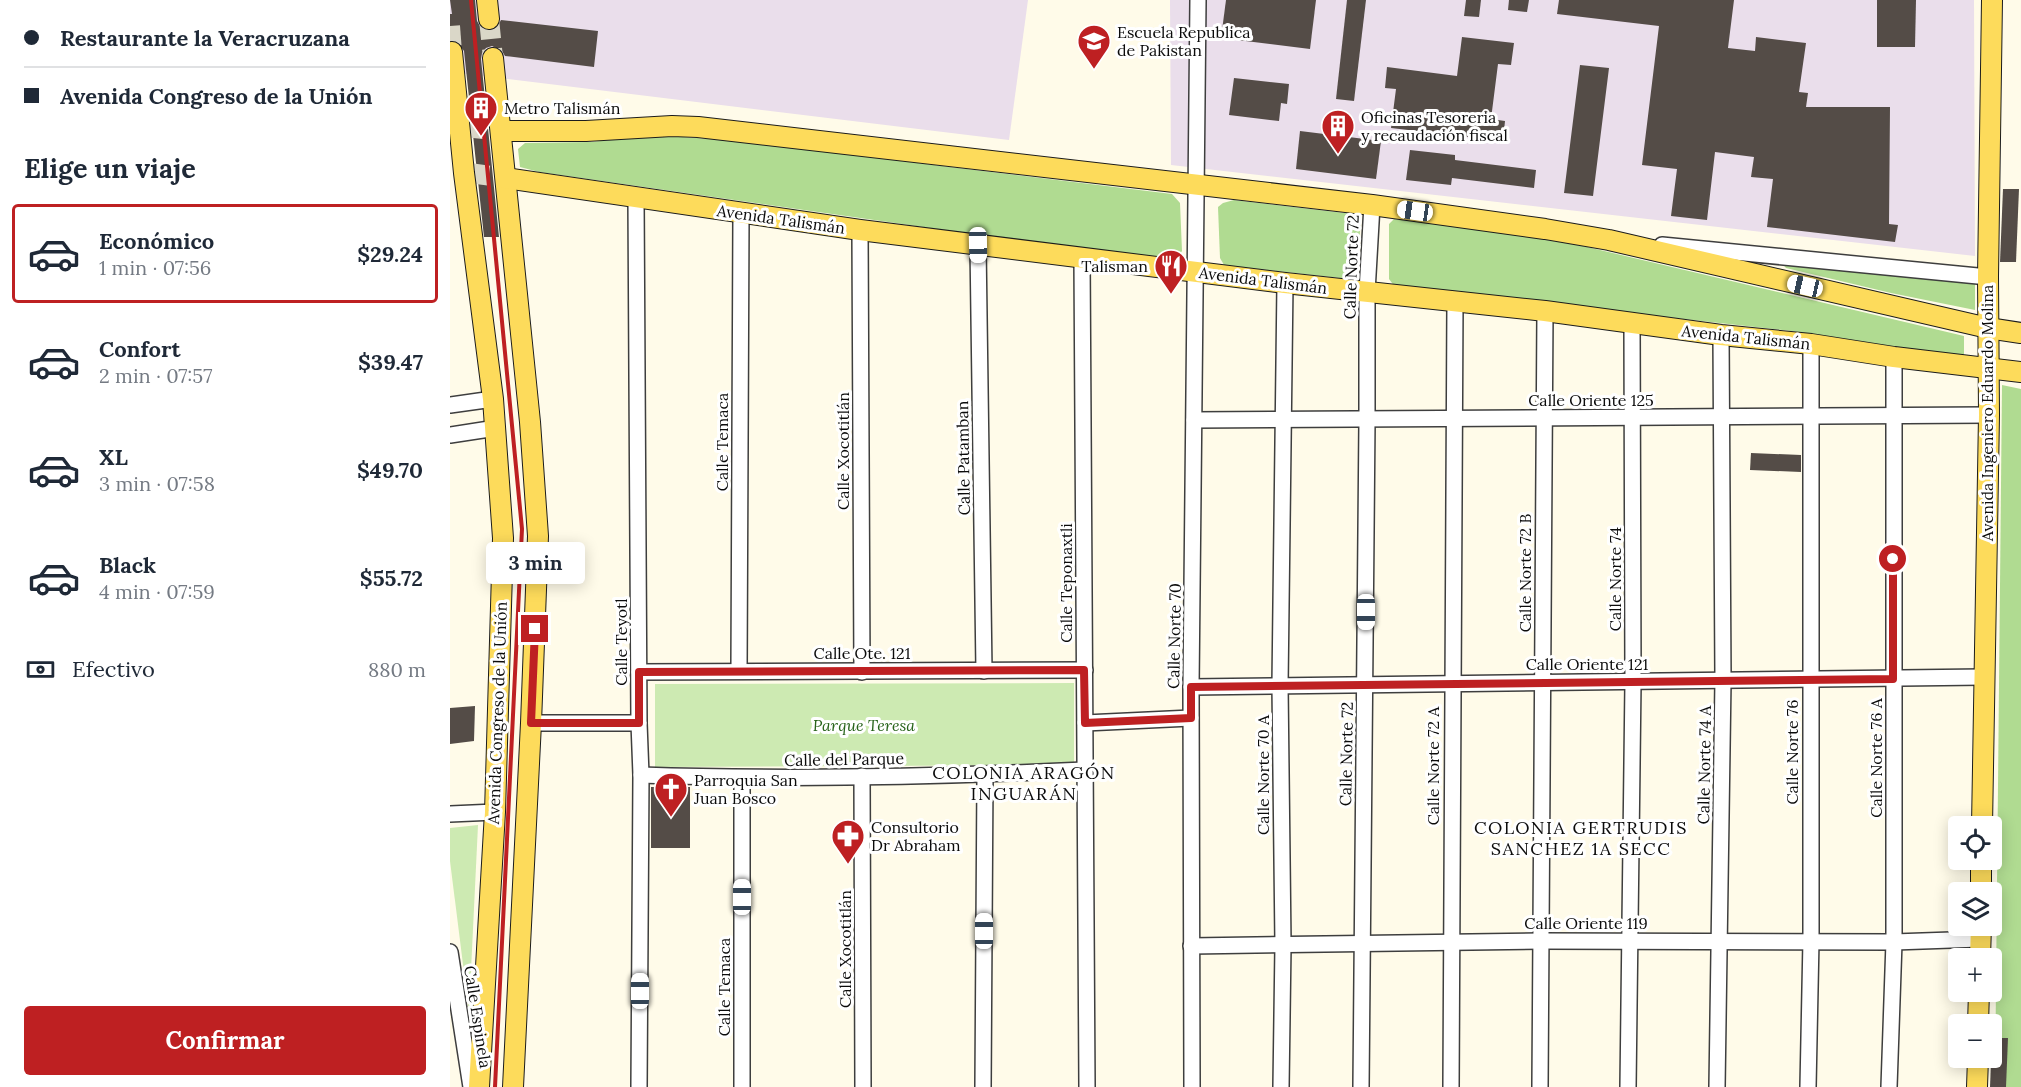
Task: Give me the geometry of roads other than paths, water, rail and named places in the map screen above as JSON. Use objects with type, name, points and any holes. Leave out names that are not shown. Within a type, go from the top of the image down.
[{"type":"main road","name":"Avenida Ingeniero Eduardo Molina","points":[[1982,816],[1989,415],[1988,277],[1992,0]]},
{"type":"main road","name":"Avenida Congreso de la Unión","points":[[452,52],[461,172],[493,399],[503,538],[495,812],[479,1087]]},
{"type":"main road","name":"Avenida Congreso de la Unión","points":[[493,58],[530,422],[538,536],[513,1087]]},
{"type":"main road","points":[[502,131],[698,127],[1372,205],[1610,240],[1988,328],[2021,333]]},
{"type":"main road","name":"Avenida Talismán","points":[[507,178],[860,231],[1285,283],[1545,311],[2021,372]]},
{"type":"main road","points":[[1977,1087],[1978,1068]]},
{"type":"street","name":"Calle Norte 70","points":[[1192,1087],[1191,687],[1198,0]]},
{"type":"street","name":"Calle Teyotl","points":[[636,198],[641,775],[639,1087]]},
{"type":"street","name":"Calle Norte 72","points":[[1361,1087],[1367,292],[1372,205]]},
{"type":"street","name":"Calle Temaca","points":[[739,670],[741,214]]},
{"type":"street","name":"Calle Xocotitlán","points":[[860,231],[862,672]]},
{"type":"street","points":[[1610,240],[1988,277]]},
{"type":"street","name":"Calle Patamban","points":[[978,245],[984,671]]},
{"type":"street","name":"Calle Teponaxtli","points":[[1082,258],[1087,1087]]},
{"type":"street","name":"Calle Norte 70 A","points":[[1281,1087],[1280,685],[1285,283]]},
{"type":"street","name":"Calle Norte 72 A","points":[[1451,1087],[1455,301]]},
{"type":"street","name":"Calle Norte 72 B","points":[[1540,1087],[1545,311]]},
{"type":"street","name":"Calle Norte 74","points":[[1628,1087],[1633,682],[1632,323]]},
{"type":"street","name":"Calle Norte 74 A","points":[[1716,1087],[1723,680],[1721,335]]},
{"type":"street","name":"Calle Norte 76","points":[[1808,1087],[1811,940],[1811,344]]},
{"type":"street","name":"Calle Norte 76 A","points":[[1889,1087],[1894,942],[1894,357]]},
{"type":"street","points":[[450,405],[493,399]]},
{"type":"street","name":"Calle Oriente 125","points":[[1194,420],[1989,415]]},
{"type":"street","points":[[450,435],[496,428]]},
{"type":"street","name":"Calle Ote. 121","points":[[639,672],[1084,670]]},
{"type":"street","name":"Calle Oriente 121","points":[[1191,687],[1983,677]]},
{"type":"street","points":[[1085,723],[1191,718]]},
{"type":"street","points":[[531,723],[639,723]]},
{"type":"street","name":"Calle del Parque","points":[[641,775],[742,779],[1084,771]]},
{"type":"street","points":[[983,1087],[985,775]]},
{"type":"street","name":"Calle Xocotitlán","points":[[862,776],[863,1087]]},
{"type":"street","name":"Calle Temaca","points":[[742,779],[742,1087]]},
{"type":"street","points":[[450,814],[495,812]]},
{"type":"street","name":"Calle Oriente 119","points":[[1191,946],[1630,940],[1980,941]]},
{"type":"street","name":"Calle Espinela","points":[[450,952],[471,1087]]},
{"type":"tunnel","points":[[489,19],[493,58]]},
{"type":"tunnel","points":[[450,26],[452,52]]},
{"type":"tunnel","points":[[464,127],[502,131]]},
{"type":"tunnel","points":[[469,173],[506,178]]},
{"type":"railway","points":[[471,0],[522,529],[495,1087]]},
{"type":"place","name":"Escuela Republica de Pakistan","points":[[1094,70]]},
{"type":"place","name":"Metro Talismán","points":[[481,137]]},
{"type":"place","name":"Oficinas Tesoreria y recaudación fiscal","points":[[1338,155]]},
{"type":"place","name":"Talisman","points":[[1171,295]]},
{"type":"place","name":"Parroquia San Juan Bosco","points":[[671,818]]},
{"type":"place","name":"Consultorio Dr Abraham","points":[[848,865]]},
{"type":"district","name":"COLONIA ARAGÓN INGUARÁN","points":[[1024,782]]},
{"type":"district","name":"COLONIA GERTRUDIS SANCHEZ 1A SECC","points":[[1581,837]]},
{"type":"park label","name":"Parque Teresa","points":[[864,725]]}]
